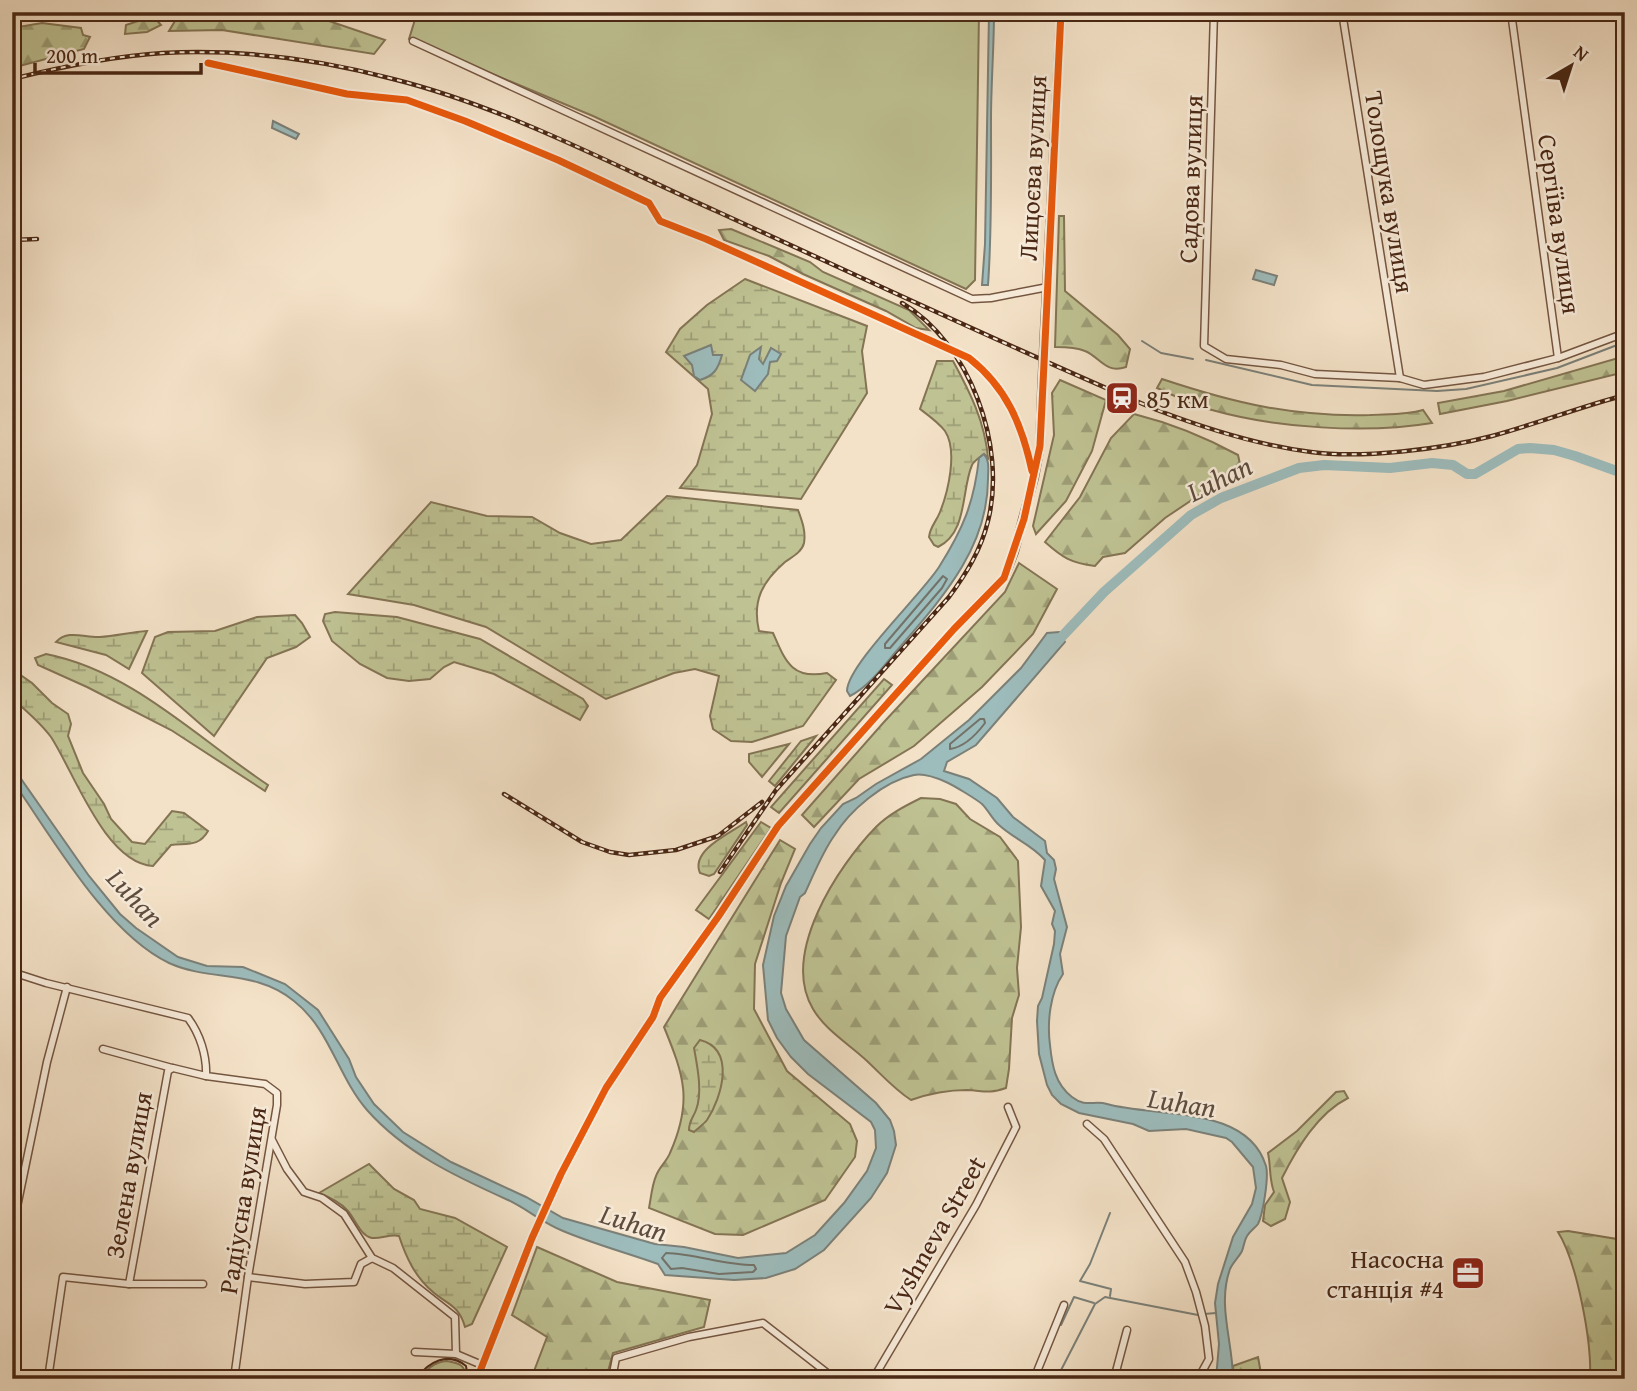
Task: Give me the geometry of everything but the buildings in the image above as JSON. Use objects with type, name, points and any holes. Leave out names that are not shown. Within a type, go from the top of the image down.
[{"type":"street","name":"Лицоєва вулиця","points":[[477,1379],[561,1174],[606,1087],[653,1017],[660,998],[778,826],[954,629],[1004,578],[1014,552],[1040,446],[1061,12]]},
{"type":"street","name":"Садова вулиця","points":[[1214,12],[1204,346],[1226,359],[1281,365],[1315,374],[1400,378]]},
{"type":"street","name":"Толощука вулиця","points":[[1342,12],[1400,378]]},
{"type":"street","name":"Сергіїва вулиця","points":[[1511,12],[1558,358]]},
{"type":"street","points":[[412,41],[972,299],[992,298],[1048,287]]},
{"type":"street","points":[[208,63],[347,94],[407,100],[465,121],[558,160],[649,203],[660,221],[706,239],[969,358],[988,373],[1009,404],[1024,435],[1034,478]]},
{"type":"street","points":[[1400,378],[1424,385],[1484,377],[1558,358],[1625,333]]},
{"type":"street","points":[[12,972],[188,1018],[197,1030],[207,1064],[206,1076]]},
{"type":"street","points":[[12,1231],[47,1062],[67,987]]},
{"type":"street","points":[[103,1049],[173,1068]]},
{"type":"street","name":"Зелена вулиця","points":[[129,1284],[165,1078],[173,1068],[206,1076]]},
{"type":"street","name":"Радіусна вулиця","points":[[206,1076],[265,1084],[277,1093],[234,1379]]},
{"type":"street","name":"Vyshneva Street","points":[[873,1379],[976,1205],[1016,1127],[1009,1107]]},
{"type":"street","points":[[1087,1124],[1104,1139],[1185,1262],[1205,1326],[1209,1359],[1198,1379]]},
{"type":"street","points":[[272,1138],[287,1169],[304,1192],[322,1198],[344,1214],[372,1258],[402,1275],[455,1317],[456,1354]]},
{"type":"street","points":[[248,1277],[306,1284],[354,1282],[361,1264],[372,1258]]},
{"type":"street","name":"Зелена вулиця","points":[[48,1379],[63,1277],[129,1284],[203,1284]]},
{"type":"street","points":[[1035,1379],[1064,1304]]},
{"type":"street","points":[[612,1379],[616,1358],[689,1337],[763,1323],[835,1379]]},
{"type":"street","points":[[1114,1379],[1127,1330]]},
{"type":"street","points":[[415,1352],[456,1354],[482,1365]]},
{"type":"green space","points":[[184,12],[267,14],[329,21],[385,40],[374,54],[222,30],[169,31],[178,16]]},
{"type":"green space","points":[[360,12],[979,12],[975,280],[966,289],[593,116],[409,39],[417,13]]},
{"type":"green space","points":[[153,16],[161,25],[147,32],[125,34],[126,25]]},
{"type":"green space","points":[[42,23],[81,28],[83,35],[90,37],[84,49],[12,68],[12,28]]},
{"type":"green space","points":[[1059,216],[1064,216],[1065,291],[1118,335],[1130,349],[1126,367],[1108,367],[1082,350],[1055,347]]},
{"type":"green space","points":[[731,229],[810,262],[823,272],[909,310],[929,330],[916,328],[769,256],[724,240],[719,230]]},
{"type":"green space","points":[[745,279],[867,326],[862,351],[867,393],[801,499],[680,488],[697,465],[712,414],[708,389],[666,352],[680,329],[707,305]]},
{"type":"green space","points":[[1625,356],[1625,372],[1507,401],[1440,414],[1438,403],[1504,391]]},
{"type":"green space","points":[[937,361],[953,361],[980,420],[988,458],[984,454],[972,465],[959,521],[948,540],[938,547],[929,537],[946,494],[951,449],[945,431],[920,409]]},
{"type":"green space","points":[[1162,379],[1214,395],[1289,411],[1370,415],[1404,414],[1423,410],[1432,423],[1350,428],[1264,421],[1198,406],[1157,388]]},
{"type":"green space","points":[[1060,380],[1106,400],[1092,451],[1066,501],[1036,534],[1033,526],[1054,435],[1052,393]]},
{"type":"green space","points":[[1134,414],[1213,442],[1238,455],[1240,464],[1232,473],[1165,518],[1125,553],[1103,557],[1095,566],[1068,559],[1045,542],[1080,497],[1111,438]]},
{"type":"green space","points":[[667,496],[798,510],[804,530],[803,546],[765,585],[758,601],[757,620],[759,631],[773,633],[781,652],[797,671],[805,674],[827,673],[836,680],[803,726],[752,742],[731,741],[713,729],[710,716],[719,676],[695,669],[674,673],[606,699],[486,627],[414,605],[348,594],[431,502],[487,516],[532,517],[560,533],[591,544],[621,540]]},
{"type":"green space","points":[[1019,563],[1057,589],[1033,634],[982,687],[914,746],[859,779],[814,827],[802,815],[1005,592]]},
{"type":"green space","points":[[335,612],[397,617],[480,639],[583,699],[588,706],[580,720],[494,674],[454,662],[430,679],[409,681],[387,678],[360,664],[332,641],[323,621],[325,614]]},
{"type":"green space","points":[[295,615],[310,637],[296,647],[267,658],[214,736],[142,673],[155,637],[168,632],[215,631],[257,617]]},
{"type":"green space","points":[[147,631],[129,669],[106,655],[56,642],[71,635],[100,637]]},
{"type":"green space","points":[[46,654],[107,675],[163,708],[268,785],[265,791],[171,730],[38,665],[35,658]]},
{"type":"green space","points":[[12,669],[68,714],[71,724],[68,736],[83,773],[111,819],[132,842],[145,844],[172,811],[184,813],[208,831],[201,840],[171,845],[153,866],[136,861],[120,850],[93,814],[51,737],[38,721],[12,698]]},
{"type":"green space","points":[[884,679],[892,685],[779,813],[771,807]]},
{"type":"green space","points":[[816,736],[775,786],[769,781],[801,741]]},
{"type":"green space","points":[[789,744],[762,777],[749,762],[749,754]]},
{"type":"green space","points":[[921,798],[940,799],[956,804],[970,819],[1000,837],[1018,861],[1021,927],[1017,968],[1019,995],[1012,1018],[1006,1088],[1000,1090],[953,1091],[911,1100],[824,1024],[813,1009],[805,987],[804,963],[808,938],[818,912],[845,864],[876,827],[892,814]]},
{"type":"green space","points":[[746,822],[747,825],[714,874],[709,876],[700,873],[698,865],[706,850]]},
{"type":"green space","points":[[761,822],[771,828],[709,919],[696,910]]},
{"type":"green space","points":[[780,840],[795,849],[755,964],[754,1009],[787,1071],[850,1124],[857,1141],[855,1157],[825,1200],[743,1235],[715,1234],[649,1208],[655,1180],[669,1156],[682,1118],[681,1075],[664,1027]]},
{"type":"green space","points":[[700,1040],[711,1045],[718,1053],[723,1075],[717,1099],[706,1122],[694,1132],[689,1130],[689,1127],[698,1103],[699,1087],[694,1048]]},
{"type":"green space","points":[[1344,1091],[1348,1098],[1318,1122],[1302,1143],[1282,1178],[1290,1202],[1285,1219],[1271,1226],[1263,1221],[1265,1205],[1274,1192],[1268,1153],[1297,1131],[1336,1092]]},
{"type":"green space","points":[[369,1164],[394,1189],[414,1200],[420,1209],[455,1218],[507,1247],[472,1324],[465,1327],[456,1310],[421,1280],[408,1259],[399,1236],[368,1237],[344,1207],[319,1193]]},
{"type":"green space","points":[[1568,1231],[1617,1239],[1625,1245],[1625,1272],[1616,1292],[1625,1344],[1625,1379],[1590,1379],[1589,1345],[1582,1303],[1571,1262],[1558,1232]]},
{"type":"green space","points":[[537,1247],[617,1282],[710,1300],[704,1327],[613,1353],[606,1379],[531,1379],[547,1337],[512,1315]]},
{"type":"green space","points":[[1258,1357],[1262,1379],[1234,1379],[1233,1366]]},
{"type":"green space","points":[[447,1361],[461,1366],[466,1379],[419,1379],[431,1367]]},
{"type":"water","points":[[989,12],[994,12],[991,223],[988,285],[982,285],[985,244]]},
{"type":"water","points":[[273,121],[299,134],[296,139],[272,128]]},
{"type":"water","points":[[1256,270],[1277,276],[1274,285],[1253,279]]},
{"type":"water","points":[[711,345],[713,355],[722,355],[712,374],[700,380],[694,376],[692,365],[684,356]]},
{"type":"water","points":[[761,347],[759,359],[763,364],[771,348],[781,354],[777,361],[770,362],[768,374],[755,391],[741,380],[750,355]]},
{"type":"water","points":[[984,454],[988,466],[986,504],[980,527],[960,571],[883,667],[864,687],[850,696],[847,691],[850,679],[859,664],[930,579],[955,540],[974,489],[979,458]]},
{"type":"water","points":[[1059,632],[1065,642],[976,745],[947,762],[944,771],[969,779],[997,798],[1013,817],[1045,841],[1047,853],[1054,860],[1054,879],[1067,927],[1060,954],[1063,974],[1052,999],[1049,1036],[1055,1074],[1066,1092],[1086,1103],[1174,1113],[1220,1123],[1240,1132],[1256,1146],[1266,1166],[1266,1187],[1260,1219],[1246,1238],[1226,1283],[1225,1310],[1233,1379],[1216,1379],[1219,1344],[1215,1303],[1218,1284],[1233,1237],[1252,1204],[1256,1188],[1253,1167],[1226,1138],[1186,1129],[1149,1131],[1133,1124],[1079,1113],[1061,1104],[1052,1095],[1039,1054],[1037,1021],[1055,931],[1052,924],[1055,911],[1041,886],[1045,860],[999,825],[982,804],[949,784],[930,776],[914,775],[891,783],[858,807],[826,849],[805,893],[800,897],[786,936],[781,993],[786,1009],[804,1040],[876,1103],[890,1120],[896,1145],[887,1173],[871,1198],[824,1250],[795,1269],[766,1278],[734,1280],[665,1275],[658,1264],[556,1228],[415,1151],[367,1110],[348,1083],[317,1025],[294,1001],[264,984],[185,969],[169,963],[146,949],[124,930],[82,882],[12,780],[12,766],[89,876],[120,914],[136,928],[178,957],[207,966],[243,967],[285,984],[318,1010],[374,1104],[403,1132],[451,1162],[526,1197],[563,1218],[655,1244],[738,1258],[786,1253],[815,1235],[844,1203],[867,1171],[876,1148],[875,1130],[871,1122],[808,1074],[791,1057],[768,1020],[763,965],[774,916],[786,886],[821,828],[843,804],[921,759],[969,720],[1021,668],[1047,633]]},
{"type":"water","points":[[1625,1272],[1625,1346],[1616,1292]]},
{"type":"waterway","points":[[1142,341],[1161,353],[1193,359]]},
{"type":"waterway","points":[[1206,360],[1312,385],[1437,391],[1466,389],[1557,368],[1625,342]]},
{"type":"waterway","name":"Luhan","points":[[1054,645],[1104,592],[1191,515],[1221,498],[1299,468],[1324,465],[1390,468],[1432,463],[1453,465],[1467,474],[1475,474],[1518,449],[1530,448],[1554,450],[1625,474]]},
{"type":"waterway","points":[[1110,1213],[1090,1264],[1080,1281],[1111,1289],[1110,1296]]},
{"type":"waterway","points":[[1061,1325],[1074,1297],[1094,1303]]},
{"type":"waterway","points":[[1058,1376],[1095,1304],[1105,1297],[1198,1315]]},
{"type":"waterway","points":[[1204,1314],[1216,1313]]},
{"type":"tram line","points":[[416,1379],[432,1363],[445,1359],[452,1359],[466,1366],[468,1379]]},
{"type":"railway","points":[[12,79],[125,57],[192,52],[250,54],[308,61],[435,91],[557,138],[1157,410],[1213,430],[1271,445],[1331,454],[1426,449],[1492,436],[1625,395]]},
{"type":"railway","points":[[12,240],[37,239]]},
{"type":"railway","points":[[720,872],[776,790],[949,597],[972,561],[985,532],[993,492],[992,461],[978,399],[947,343],[926,321],[902,303]]},
{"type":"railway","points":[[504,794],[582,842],[610,852],[629,855],[676,850],[718,836],[762,802]]},
{"type":"cycle path","points":[[477,1379],[532,1238],[561,1174],[606,1088],[653,1017],[660,998],[778,826],[954,629],[1004,578],[1024,519],[1040,446],[1061,12]]},
{"type":"cycle path","points":[[208,63],[347,94],[407,100],[465,121],[558,160],[649,203],[660,221],[706,239],[969,358],[993,382],[1011,408],[1032,471]]},
{"type":"place","name":"85 км","points":[[1122,398]]},
{"type":"place","name":"Насосна станція #4","points":[[1468,1273]]}]
